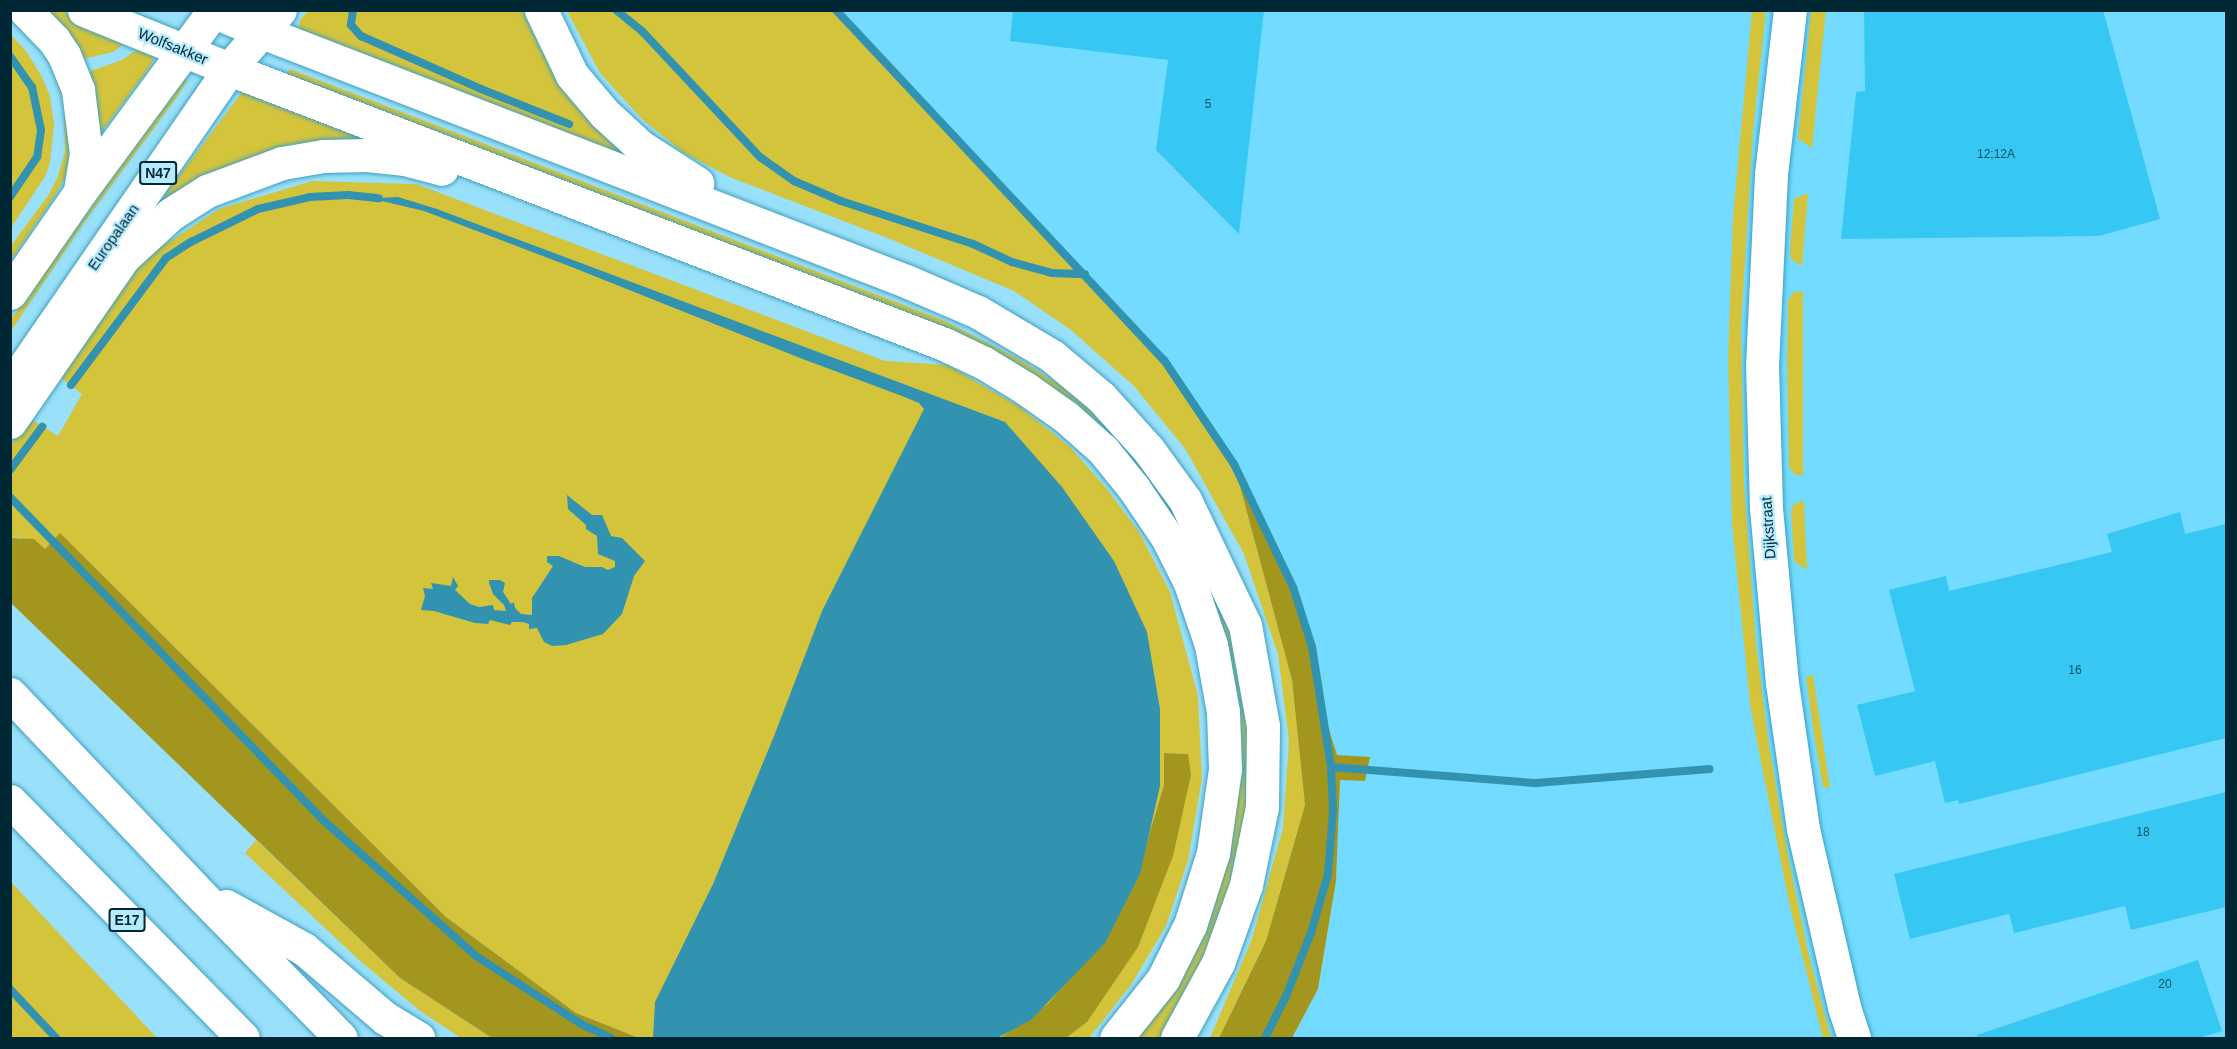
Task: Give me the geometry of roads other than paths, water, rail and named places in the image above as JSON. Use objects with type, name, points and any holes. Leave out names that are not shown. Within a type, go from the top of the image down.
[{"type":"main road","points":[[25,10],[38,21],[59,48],[78,90],[86,153],[80,192]]},
{"type":"main road","name":"Wolfsakker","points":[[84,10],[229,69],[944,344]]},
{"type":"main road","points":[[541,10],[572,75],[604,113],[641,147],[684,177],[728,197],[957,286],[1035,330],[1052,356]]},
{"type":"main road","name":"Dijkstraat","points":[[1790,10],[1771,176],[1762,352],[1766,508],[1782,683],[1803,829],[1844,1007],[1854,1038]]},
{"type":"main road","points":[[10,292],[80,192],[213,11],[271,21],[906,280],[978,312],[1052,356],[1101,397],[1148,449],[1185,500],[1245,625],[1263,726],[1262,807],[1246,885],[1218,963],[1177,1038]]},
{"type":"main road","name":"Europalaan","points":[[10,387],[229,69],[271,21]]},
{"type":"main road","points":[[10,422],[104,282],[124,257],[153,229],[207,190],[282,163],[323,156],[367,155],[395,158],[442,169],[882,337],[944,344],[984,363],[1066,417],[1103,450],[1133,487],[1167,537],[1190,583],[1211,645],[1223,712],[1225,769],[1213,853],[1191,926],[1163,979],[1116,1038]]},
{"type":"main road","points":[[10,694],[193,887],[341,1038]]},
{"type":"main road","name":"E17","points":[[10,801],[243,1038]]},
{"type":"main road","points":[[193,887],[304,949],[385,1017],[418,1038]]},
{"type":"waterway","points":[[353,10],[351,25],[361,36],[481,89],[569,124]]},
{"type":"waterway","points":[[616,10],[641,30],[760,157],[794,181],[841,201],[973,244],[1012,262],[1052,273],[1085,274]]},
{"type":"waterway","points":[[836,10],[1164,360],[1234,464],[1293,587],[1312,647],[1331,767],[1333,811],[1328,874],[1311,933],[1286,996],[1265,1038]]},
{"type":"waterway","points":[[10,56],[32,87],[41,130],[37,157],[10,197]]},
{"type":"waterway","points":[[71,385],[166,258],[191,242],[258,209],[310,197],[348,195],[379,198]]},
{"type":"waterway","points":[[10,470],[42,427]]},
{"type":"waterway","points":[[10,497],[324,821],[476,956],[581,1024],[611,1038]]},
{"type":"waterway","points":[[1331,767],[1536,783],[1709,769]]},
{"type":"waterway","points":[[10,989],[56,1038]]}]
